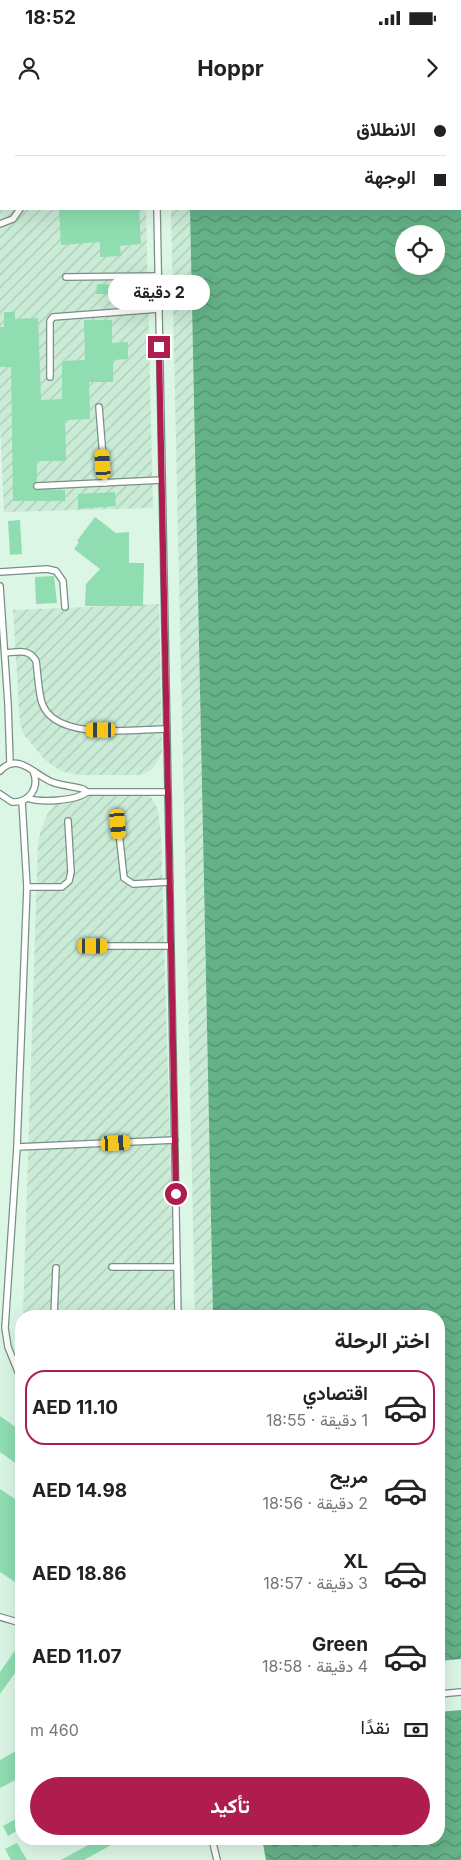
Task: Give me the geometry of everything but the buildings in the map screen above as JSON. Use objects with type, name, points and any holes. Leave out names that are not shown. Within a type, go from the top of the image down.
[{"type":"lane","points":[[0,224],[13,220],[19,210]]},
{"type":"lane","points":[[157,210],[178,1310]]},
{"type":"lane","points":[[66,277],[158,276]]},
{"type":"lane","points":[[50,377],[50,323],[53,317],[159,309]]},
{"type":"lane","points":[[99,407],[105,483]]},
{"type":"lane","points":[[37,486],[162,480]]},
{"type":"lane","points":[[0,572],[47,569],[56,571],[63,581],[65,608]]},
{"type":"lane","points":[[0,586],[10,763]]},
{"type":"lane","points":[[5,652],[27,652],[34,658],[42,704],[53,718],[67,727],[84,730],[167,729]]},
{"type":"lane","points":[[0,770],[10,763],[23,763],[51,782],[84,789],[87,792]]},
{"type":"lane","points":[[15,1364],[8,1347],[5,1328],[18,1147],[27,887],[24,800],[36,784],[33,771]]},
{"type":"lane","points":[[0,794],[12,802],[24,800],[44,802],[80,796],[87,792],[168,792]]},
{"type":"lane","points":[[27,887],[62,887],[69,881],[71,872],[68,821]]},
{"type":"lane","points":[[118,824],[124,878],[132,884],[170,882]]},
{"type":"lane","points":[[93,946],[171,946]]},
{"type":"lane","points":[[18,1147],[174,1140]]},
{"type":"lane","points":[[112,1267],[177,1267]]},
{"type":"lane","points":[[54,1310],[56,1268]]},
{"type":"lane","points":[[0,1617],[15,1621]]},
{"type":"lane","points":[[445,1693],[461,1692]]},
{"type":"lane","points":[[213,1845],[217,1860]]},
{"type":"shaded area","points":[[0,210],[146,210],[153,508],[4,512],[0,423]]},
{"type":"shaded area","points":[[171,210],[190,210],[213,1310],[195,1310]]},
{"type":"shaded area","points":[[159,604],[162,752],[156,764],[150,771],[141,775],[79,775],[61,771],[45,760],[24,735],[20,724],[13,610]]},
{"type":"shaded area","points":[[139,791],[150,796],[158,809],[161,835],[175,1310],[23,1310],[38,843],[47,815],[55,805],[77,792]]},
{"type":"water","points":[[190,210],[461,210],[461,1659],[445,1660],[445,1310],[213,1310]]},
{"type":"water","points":[[461,1710],[461,1860],[266,1860],[263,1845],[445,1845],[445,1711]]},
{"type":"route","points":[[159,347],[176,1194]]}]
